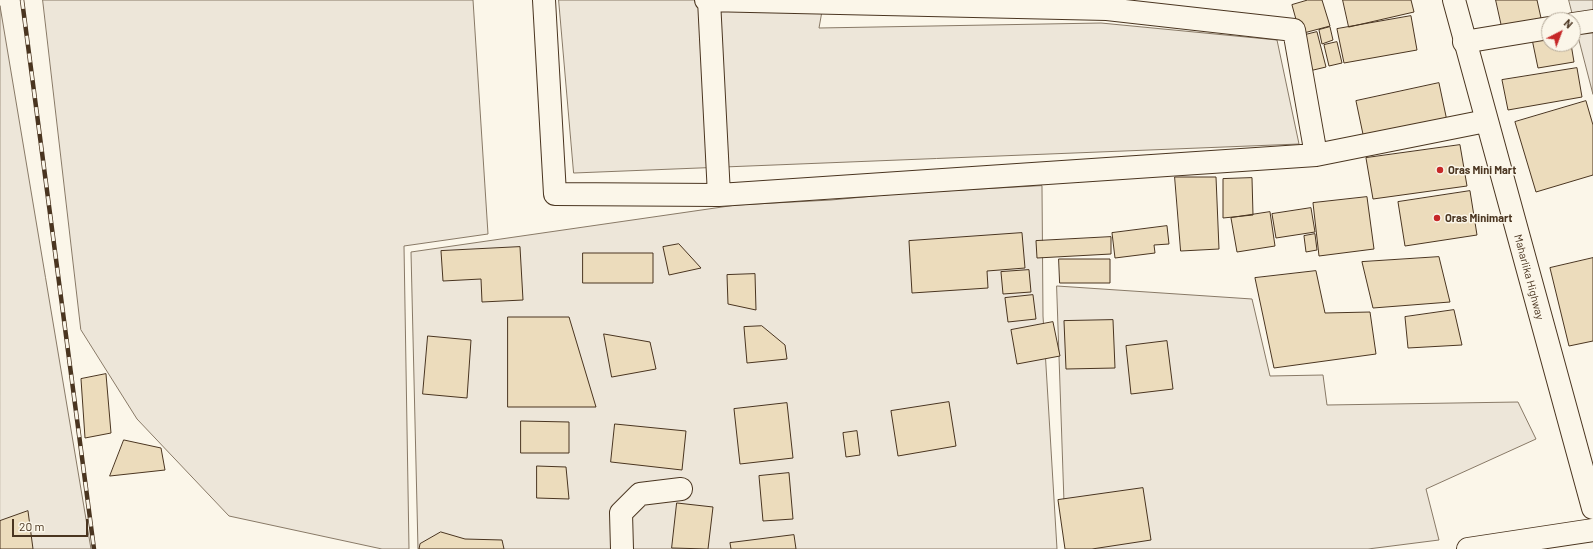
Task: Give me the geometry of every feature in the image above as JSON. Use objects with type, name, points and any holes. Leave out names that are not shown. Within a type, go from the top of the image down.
[{"type":"main road","points":[[544,0],[555,194],[719,195],[1316,155],[1486,121]]},
{"type":"main road","points":[[706,0],[1107,9],[1294,30],[1316,155]]},
{"type":"main road","points":[[709,0],[719,195]]},
{"type":"main road","name":"Maharlika Highway","points":[[1454,0],[1464,42],[1593,508]]},
{"type":"main road","points":[[1581,23],[1593,21]]},
{"type":"main road","points":[[1464,42],[1541,29]]},
{"type":"main road","points":[[622,549],[622,513],[640,494],[681,489]]},
{"type":"main road","points":[[1468,549],[1593,530]]},
{"type":"shaded area","points":[[43,0],[473,0],[488,234],[404,246],[409,549],[382,549],[229,516],[137,419],[81,330]]},
{"type":"shaded area","points":[[559,0],[824,0],[819,28],[1101,23],[1277,40],[1299,144],[574,173]]},
{"type":"shaded area","points":[[1569,0],[1593,0],[1593,94],[1581,47],[1581,12],[1572,12]]},
{"type":"shaded area","points":[[0,6],[91,549],[0,549]]},
{"type":"shaded area","points":[[1042,186],[1043,316],[1057,549],[418,549],[411,252],[736,205],[831,200],[906,193]]},
{"type":"shaded area","points":[[1057,286],[1252,299],[1270,376],[1323,375],[1327,405],[1518,402],[1536,439],[1426,489],[1439,540],[1368,549],[1066,549]]},
{"type":"building","points":[[1308,0],[1322,0],[1330,26],[1300,34],[1292,5]]},
{"type":"building","points":[[1343,0],[1411,0],[1414,12],[1349,27]]},
{"type":"building","points":[[1496,0],[1537,0],[1541,18],[1502,27]]},
{"type":"building","points":[[1411,16],[1417,50],[1344,63],[1337,29]]},
{"type":"building","points":[[1330,27],[1333,40],[1322,44],[1319,30]]},
{"type":"building","points":[[1317,32],[1326,67],[1305,72],[1297,37]]},
{"type":"building","points":[[1541,37],[1541,52],[1572,52],[1574,62],[1538,68],[1532,39]]},
{"type":"building","points":[[1337,42],[1342,63],[1329,66],[1324,45]]},
{"type":"building","points":[[1577,68],[1582,97],[1508,110],[1502,80]]},
{"type":"building","points":[[1439,83],[1447,121],[1364,139],[1356,101]]},
{"type":"building","points":[[1586,101],[1593,125],[1593,175],[1536,192],[1515,122]]},
{"type":"building","points":[[1460,145],[1467,186],[1373,199],[1366,158]]},
{"type":"building","points":[[1175,177],[1216,177],[1219,249],[1181,251]]},
{"type":"building","points":[[1252,178],[1253,215],[1223,218],[1223,179]]},
{"type":"building","name":"Oras Minimart","points":[[1470,191],[1477,235],[1405,246],[1398,202]]},
{"type":"building","points":[[1367,197],[1374,249],[1319,256],[1313,203]]},
{"type":"building","points":[[1311,208],[1315,232],[1276,238],[1272,214]]},
{"type":"building","points":[[1270,212],[1275,246],[1237,252],[1231,218]]},
{"type":"building","points":[[1167,226],[1169,244],[1154,245],[1155,253],[1115,258],[1112,233]]},
{"type":"building","points":[[1022,233],[1025,268],[987,271],[988,288],[912,293],[909,241]]},
{"type":"building","points":[[1315,234],[1317,250],[1306,252],[1304,236]]},
{"type":"building","points":[[1111,237],[1111,254],[1037,258],[1036,241]]},
{"type":"building","points":[[679,244],[701,268],[669,275],[663,247]]},
{"type":"building","points":[[520,247],[523,300],[482,302],[481,279],[443,281],[441,251]]},
{"type":"building","points":[[583,253],[653,253],[653,283],[583,283]]},
{"type":"building","points":[[1439,257],[1450,302],[1373,308],[1362,262]]},
{"type":"building","points":[[1593,258],[1593,341],[1569,346],[1550,268]]},
{"type":"building","points":[[1059,259],[1110,259],[1110,283],[1060,283]]},
{"type":"building","points":[[1029,270],[1031,292],[1003,294],[1001,272]]},
{"type":"building","points":[[1316,271],[1325,313],[1370,312],[1376,354],[1274,368],[1255,278]]},
{"type":"building","points":[[755,274],[756,310],[728,304],[727,275]]},
{"type":"building","points":[[1033,295],[1036,319],[1008,322],[1005,298]]},
{"type":"building","points":[[1454,310],[1462,345],[1408,348],[1405,317]]},
{"type":"building","points":[[508,317],[569,317],[596,407],[508,407]]},
{"type":"building","points":[[1113,320],[1115,368],[1066,369],[1064,321]]},
{"type":"building","points":[[1053,322],[1060,356],[1017,364],[1011,330]]},
{"type":"building","points":[[762,326],[785,345],[787,359],[747,363],[744,327]]},
{"type":"building","points":[[604,334],[650,342],[656,369],[612,377]]},
{"type":"building","points":[[428,336],[471,340],[467,398],[423,394]]},
{"type":"building","points":[[1167,341],[1173,389],[1131,394],[1126,346]]},
{"type":"building","points":[[106,374],[111,433],[85,438],[81,379]]},
{"type":"building","points":[[949,402],[956,446],[898,456],[891,411]]},
{"type":"building","points":[[787,403],[793,458],[740,464],[734,409]]},
{"type":"building","points":[[521,421],[569,422],[569,453],[521,453]]},
{"type":"building","points":[[615,424],[686,431],[682,470],[611,462]]},
{"type":"building","points":[[857,431],[860,455],[846,457],[843,433]]},
{"type":"building","points":[[124,440],[161,448],[165,470],[110,476]]},
{"type":"building","points":[[537,466],[566,467],[569,499],[537,498]]},
{"type":"building","points":[[789,473],[793,519],[763,521],[759,476]]},
{"type":"building","points":[[1143,488],[1151,540],[1092,549],[1065,549],[1058,500]]},
{"type":"building","points":[[677,503],[713,507],[708,549],[672,548]]},
{"type":"building","points":[[28,511],[33,549],[0,549],[0,521]]},
{"type":"building","points":[[441,532],[465,539],[502,540],[504,549],[419,549],[420,544]]},
{"type":"building","points":[[794,535],[796,549],[731,549],[730,543]]},
{"type":"railway","points":[[22,0],[94,549]]},
{"type":"place","name":"Oras Mini Mart","points":[[1440,170]]},
{"type":"place","name":"Oras Minimart","points":[[1437,218]]}]
